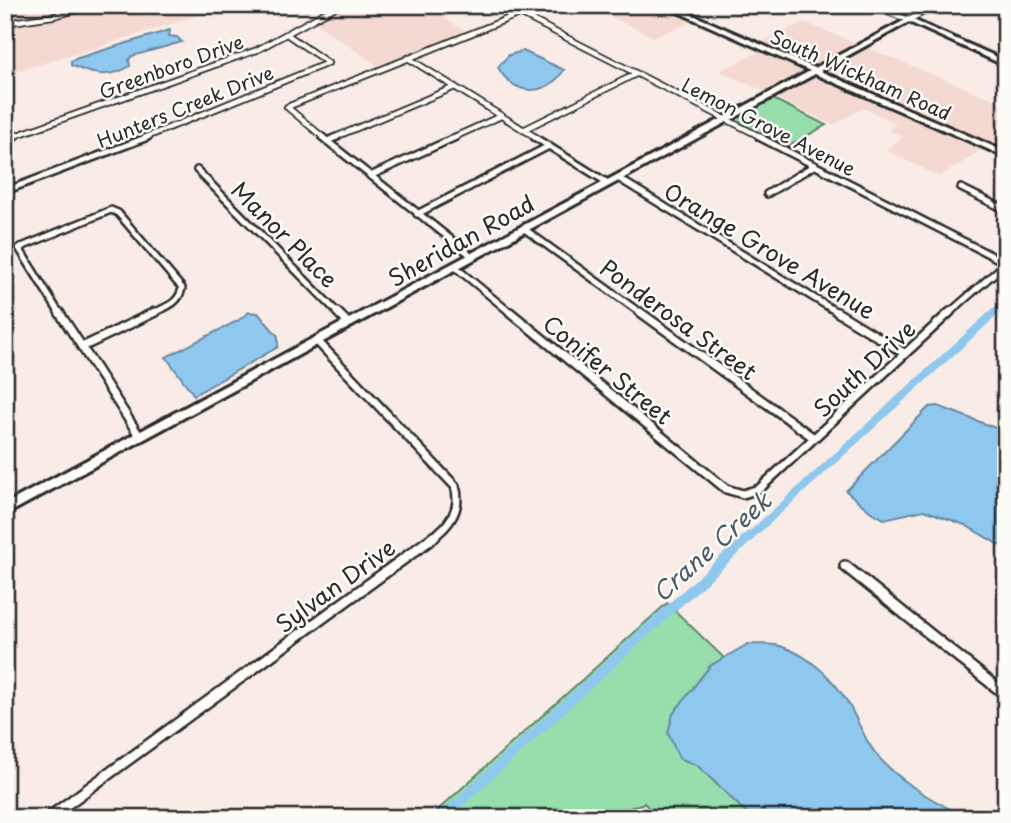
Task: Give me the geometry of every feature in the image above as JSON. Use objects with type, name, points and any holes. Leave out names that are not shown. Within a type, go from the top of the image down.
[{"type":"street","points":[[5,23],[52,16],[96,5]]},
{"type":"street","name":"Greenboro Drive","points":[[5,140],[239,57],[288,34],[339,5]]},
{"type":"street","points":[[472,256],[288,107],[542,5]]},
{"type":"street","name":"South Wickham Road","points":[[665,5],[1006,155]]},
{"type":"street","points":[[870,5],[926,27],[1006,64]]},
{"type":"street","name":"Sheridan Road","points":[[5,510],[936,5]]},
{"type":"street","points":[[922,13],[921,18],[926,27]]},
{"type":"street","name":"Lemon Grove Avenue","points":[[520,14],[1006,263]]},
{"type":"street","name":"Hunters Creek Drive","points":[[5,191],[158,133],[328,63],[325,58],[288,34]]},
{"type":"street","points":[[408,58],[608,183]]},
{"type":"street","points":[[523,130],[636,74]]},
{"type":"street","points":[[327,141],[455,87]]},
{"type":"street","points":[[370,176],[501,116]]},
{"type":"street","points":[[417,214],[548,146]]},
{"type":"street","points":[[767,194],[815,165]]},
{"type":"street","name":"Manor Place","points":[[197,170],[348,323]]},
{"type":"street","name":"Orange Grove Avenue","points":[[618,178],[904,353]]},
{"type":"street","points":[[961,188],[1006,210]]},
{"type":"street","points":[[82,347],[172,304],[180,297],[182,288],[118,213],[111,209],[50,233],[19,248],[19,253],[140,437]]},
{"type":"street","name":"Ponderosa Street","points":[[523,228],[814,438]]},
{"type":"street","name":"South Drive","points":[[743,494],[760,489],[904,353],[1006,263]]},
{"type":"street","name":"Conifer Street","points":[[454,266],[726,489],[743,494]]},
{"type":"street","name":"Sylvan Drive","points":[[48,818],[446,528],[457,511],[459,496],[455,486],[318,342]]},
{"type":"street","points":[[845,566],[1006,695]]},
{"type":"shaded area","points":[[5,5],[230,5],[5,77],[98,46],[5,75]]},
{"type":"shaded area","points":[[337,5],[477,5],[444,18],[469,33],[379,67],[308,18]]},
{"type":"shaded area","points":[[587,5],[654,5],[692,22],[653,37]]},
{"type":"shaded area","points":[[804,22],[858,44],[814,68],[759,43]]},
{"type":"shaded area","points":[[863,46],[1006,104],[1006,152],[819,70]]},
{"type":"shaded area","points":[[759,52],[806,72],[768,93],[719,71]]},
{"type":"shaded area","points":[[811,75],[981,150],[940,177],[885,150],[903,137],[889,130],[896,123],[863,108],[833,125],[773,96]]},
{"type":"green space","points":[[771,98],[826,125],[785,148],[732,122],[731,119]]},
{"type":"green space","points":[[667,603],[724,658],[710,666],[673,714],[679,758],[697,765],[752,818],[659,818],[644,803],[602,818],[429,818]]},
{"type":"water","points":[[170,30],[169,36],[177,37],[182,42],[132,56],[129,60],[130,66],[115,73],[94,73],[71,65],[71,61],[78,58]]},
{"type":"water","points":[[523,51],[564,70],[557,79],[539,89],[530,90],[512,84],[498,67],[509,55]]},
{"type":"water","points":[[249,312],[258,313],[278,336],[278,347],[194,395],[166,357],[239,320]]},
{"type":"water","points":[[938,406],[1006,432],[1006,549],[965,525],[924,510],[884,519],[846,491],[929,407]]},
{"type":"water","points":[[748,644],[780,646],[810,661],[828,676],[842,694],[883,762],[923,794],[968,818],[752,818],[697,765],[679,758],[668,733],[673,714],[710,666]]},
{"type":"waterway","name":"Crane Creek","points":[[993,314],[1006,302]]},
{"type":"waterway","name":"Crane Creek","points":[[748,538],[995,312]]},
{"type":"waterway","name":"Crane Creek","points":[[442,818],[750,536]]}]
